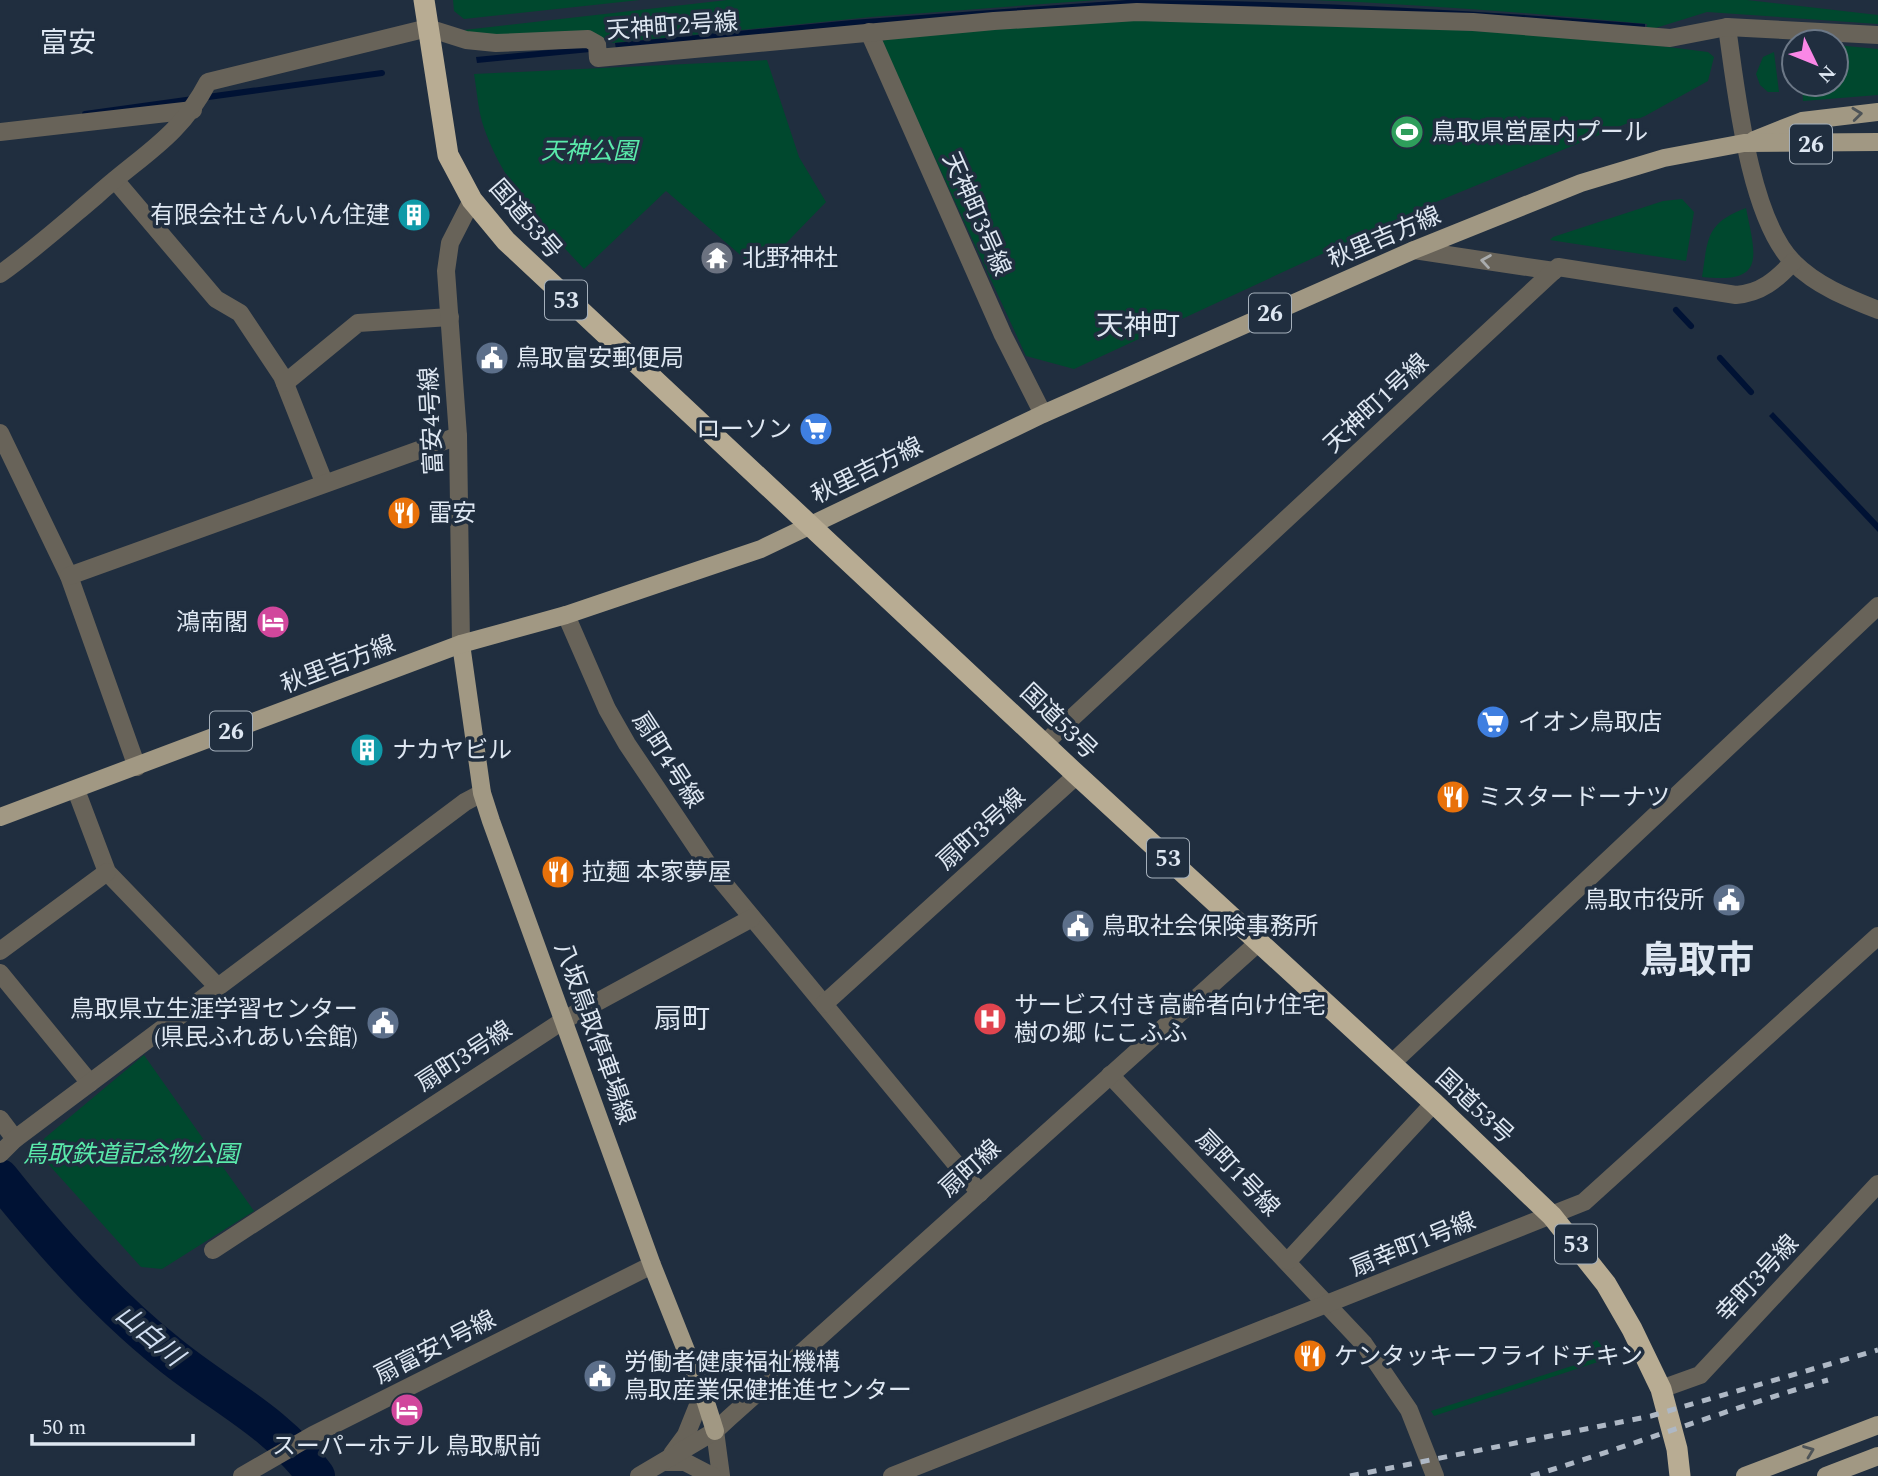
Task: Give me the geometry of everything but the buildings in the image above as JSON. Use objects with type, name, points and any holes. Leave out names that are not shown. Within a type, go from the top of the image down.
[{"type":"highway","name":"国道53号","points":[[425,14],[448,155],[472,200],[506,241],[544,280],[812,524],[1077,775],[1434,1102],[1552,1216],[1606,1284],[1661,1389],[1677,1449],[1680,1476]]},
{"type":"main road","name":"秋里吉方線","points":[[0,817],[461,644],[566,615],[761,549],[1042,414],[1414,250],[1533,201],[1624,169],[1744,143],[1802,121],[1878,112]]},
{"type":"main road","name":"秋里吉方線","points":[[1744,143],[1878,142]]},
{"type":"main road","name":"八坂鳥取停車場線","points":[[461,644],[482,793],[652,1265],[703,1393],[715,1431]]},
{"type":"main road","points":[[1745,1476],[1878,1425]]},
{"type":"main road","points":[[1826,1476],[1878,1457]]},
{"type":"street","name":"天神町2号線","points":[[425,14],[466,40],[496,43],[589,39],[597,44],[598,58],[869,32],[1137,12],[1473,22],[1670,38],[1727,27],[1878,35]]},
{"type":"street","points":[[0,274],[61,229],[115,180],[177,130],[193,110],[208,82],[425,14]]},
{"type":"street","points":[[1727,27],[1744,143],[1770,226],[1793,262],[1834,291],[1878,310]]},
{"type":"street","name":"天神町3号線","points":[[869,32],[1003,335],[1042,414]]},
{"type":"street","points":[[0,132],[193,110]]},
{"type":"street","points":[[115,180],[216,299],[240,313],[285,383],[324,482]]},
{"type":"street","name":"富安4号線","points":[[461,644],[458,436],[446,271],[450,243],[472,200]]},
{"type":"street","points":[[1414,250],[1554,271],[1558,267],[1736,295],[1749,294],[1766,286],[1793,262]]},
{"type":"street","name":"天神町1号線","points":[[1045,743],[1554,271]]},
{"type":"street","points":[[285,383],[358,323],[450,317]]},
{"type":"street","points":[[0,433],[69,576],[137,767]]},
{"type":"street","points":[[69,576],[458,436]]},
{"type":"street","points":[[1391,1064],[1878,606]]},
{"type":"street","name":"扇町4号線","points":[[566,615],[607,709],[627,744],[707,863],[824,1004]]},
{"type":"street","name":"扇町3号線","points":[[824,1004],[1077,775]]},
{"type":"street","points":[[76,790],[107,872],[217,986]]},
{"type":"street","points":[[0,1154],[15,1139],[217,986],[465,802],[482,793]]},
{"type":"street","points":[[0,951],[107,872]]},
{"type":"street","name":"扇町3号線","points":[[213,1250],[564,1020],[752,918]]},
{"type":"street","name":"扇幸町1号線","points":[[892,1476],[1330,1305],[1474,1244],[1584,1202],[1878,936]]},
{"type":"street","name":"扇町線","points":[[639,1476],[715,1431],[1259,942]]},
{"type":"street","points":[[0,973],[90,1083]]},
{"type":"street","points":[[824,1004],[980,1193]]},
{"type":"street","name":"扇町1号線","points":[[1110,1075],[1364,1344],[1399,1393],[1435,1476]]},
{"type":"street","points":[[1288,1261],[1434,1102]]},
{"type":"street","points":[[0,1119],[15,1139]]},
{"type":"street","name":"幸町3号線","points":[[1661,1389],[1700,1375],[1878,1184]]},
{"type":"street","name":"扇富安1号線","points":[[242,1476],[313,1435],[652,1265]]},
{"type":"street","points":[[666,1462],[686,1435],[703,1393]]},
{"type":"street","points":[[715,1431],[721,1476]]},
{"type":"street","points":[[666,1462],[685,1462],[712,1476]]},
{"type":"green space","points":[[453,0],[640,0],[464,19],[454,11]]},
{"type":"green space","points":[[727,0],[1097,0],[871,17],[612,43],[594,34],[475,35],[464,30]]},
{"type":"green space","points":[[1314,0],[1747,0],[1878,15],[1878,24],[1707,12],[1646,31],[1647,24],[1605,20]]},
{"type":"green space","points":[[1141,19],[1496,32],[1708,52],[1714,57],[1708,81],[1645,116],[1419,209],[1074,369],[1026,356],[882,43],[886,37]]},
{"type":"green space","points":[[1850,46],[1878,49],[1878,95],[1850,97]]},
{"type":"green space","points":[[1774,52],[1779,92],[1768,92],[1760,85],[1756,74],[1763,57]]},
{"type":"green space","name":"天神公園","points":[[767,60],[799,157],[826,202],[759,271],[666,191],[584,269],[526,203],[502,168],[482,121],[474,74]]},
{"type":"green space","points":[[1803,98],[1840,98],[1803,101]]},
{"type":"green space","points":[[1682,199],[1694,212],[1686,261],[1550,240],[1663,201]]},
{"type":"green space","points":[[1746,208],[1752,241],[1752,264],[1747,271],[1737,276],[1702,277],[1711,233],[1723,220]]},
{"type":"green space","name":"鳥取鉄道記念物公園","points":[[144,1055],[254,1211],[162,1269],[141,1267],[40,1155],[40,1142]]},
{"type":"green space","points":[[1597,1340],[1610,1358],[1434,1416],[1431,1411],[1597,1358],[1592,1343]]},
{"type":"water","points":[[1127,0],[1451,10],[1645,24],[1645,30],[1460,14],[1155,5],[616,49],[615,43],[852,20]]},
{"type":"water","points":[[589,46],[590,52],[477,63],[476,57]]},
{"type":"water","points":[[1773,412],[1878,523],[1878,532],[1769,416]]},
{"type":"waterway","points":[[85,114],[382,73]]},
{"type":"waterway","points":[[1676,310],[1691,326]]},
{"type":"waterway","points":[[1720,358],[1751,392]]},
{"type":"waterway","name":"山白川","points":[[0,1178],[59,1249],[123,1314],[188,1369],[266,1424],[301,1457],[316,1476]]},
{"type":"railway","points":[[1350,1476],[1651,1416],[1878,1350]]},
{"type":"railway","points":[[1531,1476],[1828,1380]]},
{"type":"place","name":"鳥取県営屋内プール","points":[[1407,132]]},
{"type":"place","name":"有限会社さんいん住建","points":[[414,215]]},
{"type":"place","name":"北野神社","points":[[717,258]]},
{"type":"place","name":"鳥取富安郵便局","points":[[492,358]]},
{"type":"place","name":"ローソン","points":[[816,429]]},
{"type":"place","name":"雷安","points":[[404,513]]},
{"type":"place","name":"鴻南閣","points":[[273,622]]},
{"type":"place","name":"イオン鳥取店","points":[[1493,722]]},
{"type":"place","name":"ナカヤビル","points":[[367,750]]},
{"type":"place","name":"ミスタードーナツ","points":[[1453,797]]},
{"type":"place","name":"拉麺 本家夢屋","points":[[558,872]]},
{"type":"place","name":"鳥取市役所","points":[[1729,900]]},
{"type":"place","name":"鳥取社会保険事務所","points":[[1078,926]]},
{"type":"place","name":"サービス付き高齢者向け住宅 樹の郷 にこふふ","points":[[990,1019]]},
{"type":"place","name":"鳥取県立生涯学習センター (県民ふれあい会館)","points":[[383,1023]]},
{"type":"place","name":"ケンタッキーフライドチキン","points":[[1310,1356]]},
{"type":"place","name":"労働者健康福祉機構 鳥取産業保健推進センター","points":[[600,1376]]},
{"type":"place","name":"スーパーホテル 鳥取駅前","points":[[407,1410]]},
{"type":"district","name":"富安","points":[[68,42]]},
{"type":"district","name":"天神町","points":[[1138,325]]},
{"type":"district","name":"鳥取市","points":[[1697,960]]},
{"type":"district","name":"扇町","points":[[682,1018]]}]
